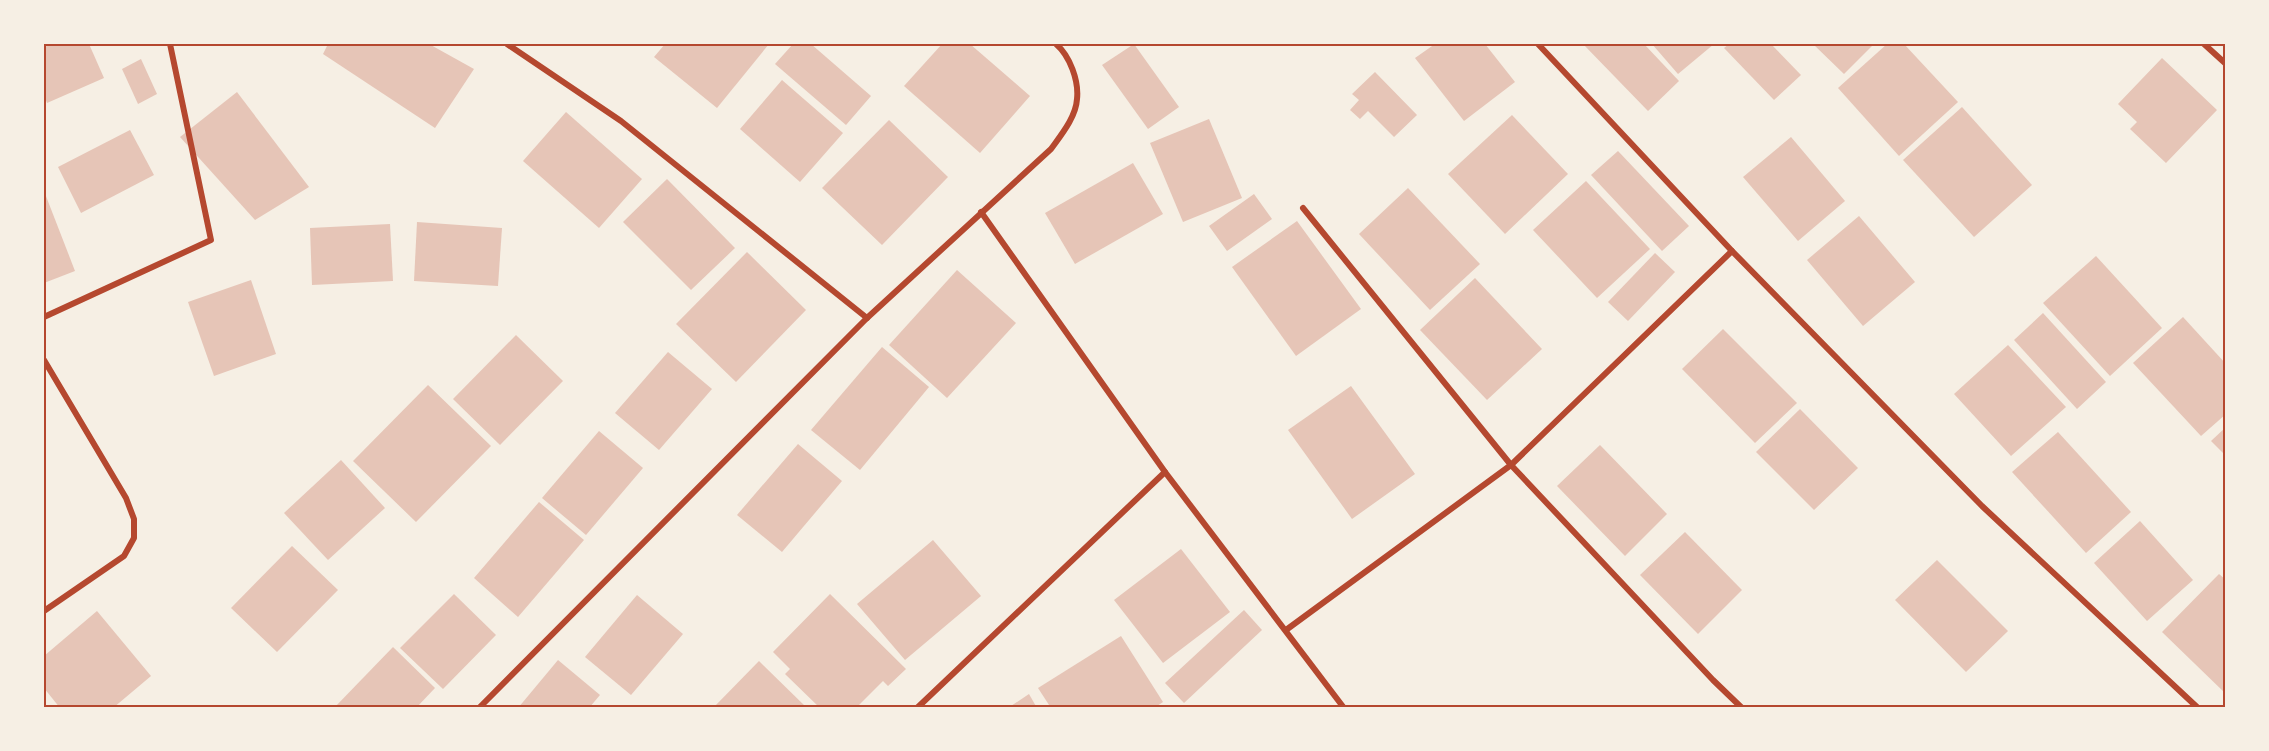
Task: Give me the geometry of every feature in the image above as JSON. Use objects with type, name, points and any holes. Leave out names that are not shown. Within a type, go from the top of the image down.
[{"type":"street","points":[[44,317],[211,240],[170,44]]},
{"type":"street","points":[[507,44],[621,121],[867,318]]},
{"type":"street","points":[[479,708],[867,318],[1051,149],[1069,124],[1077,100],[1073,70],[1062,49],[1056,44]]},
{"type":"street","points":[[1538,44],[1732,251],[1982,506],[2198,708]]},
{"type":"street","points":[[2204,44],[2226,64]]},
{"type":"street","points":[[1303,208],[1511,465],[1742,708]]},
{"type":"street","points":[[981,212],[1165,472],[1344,708]]},
{"type":"street","points":[[1286,630],[1511,465],[1732,251]]},
{"type":"street","points":[[44,360],[126,498],[134,519],[134,538],[124,556],[44,610]]},
{"type":"street","points":[[917,708],[1165,472]]},
{"type":"building","points":[[53,44],[89,44],[104,78],[47,103],[44,95],[44,47]]},
{"type":"building","points":[[328,44],[429,44],[474,69],[435,128],[323,54]]},
{"type":"building","points":[[665,44],[769,44],[717,108],[654,57]]},
{"type":"building","points":[[793,44],[811,44],[871,96],[846,125],[775,64]]},
{"type":"building","points":[[942,44],[970,44],[1030,96],[980,153],[904,86]]},
{"type":"building","points":[[1134,44],[1179,107],[1148,129],[1102,65]]},
{"type":"building","points":[[1435,44],[1485,44],[1515,82],[1464,121],[1415,58]]},
{"type":"building","points":[[1583,44],[1644,44],[1679,81],[1648,111]]},
{"type":"building","points":[[1652,44],[1714,44],[1678,74]]},
{"type":"building","points":[[1729,44],[1771,44],[1801,75],[1774,100],[1724,48]]},
{"type":"building","points":[[1813,44],[1874,44],[1844,74]]},
{"type":"building","points":[[1887,44],[1904,44],[1958,102],[1899,156],[1838,88]]},
{"type":"building","points":[[2162,58],[2217,110],[2166,163],[2130,129],[2137,122],[2118,104]]},
{"type":"building","points":[[141,59],[157,94],[138,104],[122,69]]},
{"type":"building","points":[[1375,72],[1417,115],[1394,137],[1368,111],[1360,119],[1350,110],[1359,100],[1352,94]]},
{"type":"building","points":[[782,80],[843,133],[800,182],[740,129]]},
{"type":"building","points":[[237,92],[309,187],[255,220],[180,137]]},
{"type":"building","points":[[1962,107],[2032,185],[1974,237],[1903,160]]},
{"type":"building","points":[[566,112],[642,179],[599,228],[523,161]]},
{"type":"building","points":[[1512,115],[1568,174],[1505,234],[1448,174]]},
{"type":"building","points":[[1209,119],[1242,198],[1183,222],[1150,143]]},
{"type":"building","points":[[889,120],[948,177],[882,245],[822,188]]},
{"type":"building","points":[[130,130],[154,175],[81,213],[58,167]]},
{"type":"building","points":[[1791,137],[1845,201],[1798,241],[1743,177]]},
{"type":"building","points":[[1618,151],[1689,226],[1662,251],[1591,175]]},
{"type":"building","points":[[1133,163],[1163,214],[1075,264],[1045,213]]},
{"type":"building","points":[[667,179],[735,248],[691,290],[623,222]]},
{"type":"building","points":[[1586,181],[1650,249],[1597,298],[1533,230]]},
{"type":"building","points":[[1408,188],[1480,264],[1430,310],[1359,234]]},
{"type":"building","points":[[44,191],[75,271],[44,283]]},
{"type":"building","points":[[1254,194],[1272,219],[1227,251],[1209,226]]},
{"type":"building","points":[[1859,216],[1915,282],[1863,326],[1807,260]]},
{"type":"building","points":[[1297,221],[1361,309],[1296,356],[1232,267]]},
{"type":"building","points":[[417,222],[502,228],[498,286],[414,281]]},
{"type":"building","points":[[390,224],[393,281],[312,285],[310,228]]},
{"type":"building","points":[[747,252],[806,310],[736,382],[676,324]]},
{"type":"building","points":[[1655,253],[1675,272],[1628,321],[1608,302]]},
{"type":"building","points":[[2096,256],[2162,328],[2110,376],[2043,303]]},
{"type":"building","points":[[957,270],[1016,323],[947,398],[889,345]]},
{"type":"building","points":[[1475,278],[1542,349],[1487,400],[1420,330]]},
{"type":"building","points":[[251,280],[276,354],[214,376],[188,302]]},
{"type":"building","points":[[2043,313],[2106,382],[2077,409],[2014,340]]},
{"type":"building","points":[[2183,317],[2226,364],[2226,414],[2201,436],[2133,363]]},
{"type":"building","points":[[1723,329],[1797,403],[1755,443],[1682,369]]},
{"type":"building","points":[[516,335],[563,381],[500,445],[453,399]]},
{"type":"building","points":[[2008,345],[2066,407],[2011,456],[1954,394]]},
{"type":"building","points":[[882,347],[929,387],[860,470],[811,430]]},
{"type":"building","points":[[668,352],[712,389],[659,450],[615,413]]},
{"type":"building","points":[[428,385],[491,446],[416,522],[353,461]]},
{"type":"building","points":[[1351,386],[1415,474],[1352,519],[1288,430]]},
{"type":"building","points":[[1800,409],[1858,468],[1814,510],[1756,452]]},
{"type":"building","points":[[2226,427],[2226,456],[2211,441]]},
{"type":"building","points":[[599,431],[643,468],[586,535],[542,498]]},
{"type":"building","points":[[2058,432],[2131,512],[2086,553],[2012,472]]},
{"type":"building","points":[[798,444],[842,481],[782,552],[737,515]]},
{"type":"building","points":[[1600,445],[1667,514],[1625,556],[1557,486]]},
{"type":"building","points":[[341,460],[385,508],[328,560],[284,513]]},
{"type":"building","points":[[539,502],[584,540],[518,617],[474,578]]},
{"type":"building","points":[[2140,521],[2193,580],[2147,621],[2094,563]]},
{"type":"building","points":[[1685,532],[1742,590],[1698,634],[1640,575]]},
{"type":"building","points":[[933,540],[981,596],[905,660],[857,604]]},
{"type":"building","points":[[292,546],[338,590],[277,652],[231,608]]},
{"type":"building","points":[[1181,549],[1230,612],[1163,663],[1114,600]]},
{"type":"building","points":[[1937,560],[2008,631],[1966,672],[1895,600]]},
{"type":"building","points":[[2219,574],[2226,580],[2226,694],[2162,632]]},
{"type":"building","points":[[454,594],[496,635],[443,689],[400,648]]},
{"type":"building","points":[[830,594],[906,669],[888,686],[883,681],[856,708],[820,708],[785,674],[790,669],[773,652]]},
{"type":"building","points":[[637,595],[683,634],[631,695],[585,657]]},
{"type":"building","points":[[1244,610],[1262,630],[1184,703],[1165,683]]},
{"type":"building","points":[[97,611],[151,676],[113,708],[60,708],[44,688],[44,656]]},
{"type":"building","points":[[1121,636],[1163,702],[1154,708],[1051,708],[1038,688]]},
{"type":"building","points":[[393,647],[435,688],[416,708],[334,708]]},
{"type":"building","points":[[558,660],[600,695],[589,708],[518,708]]},
{"type":"building","points":[[759,661],[807,708],[713,708]]},
{"type":"building","points":[[1029,694],[1037,708],[1008,708]]}]
